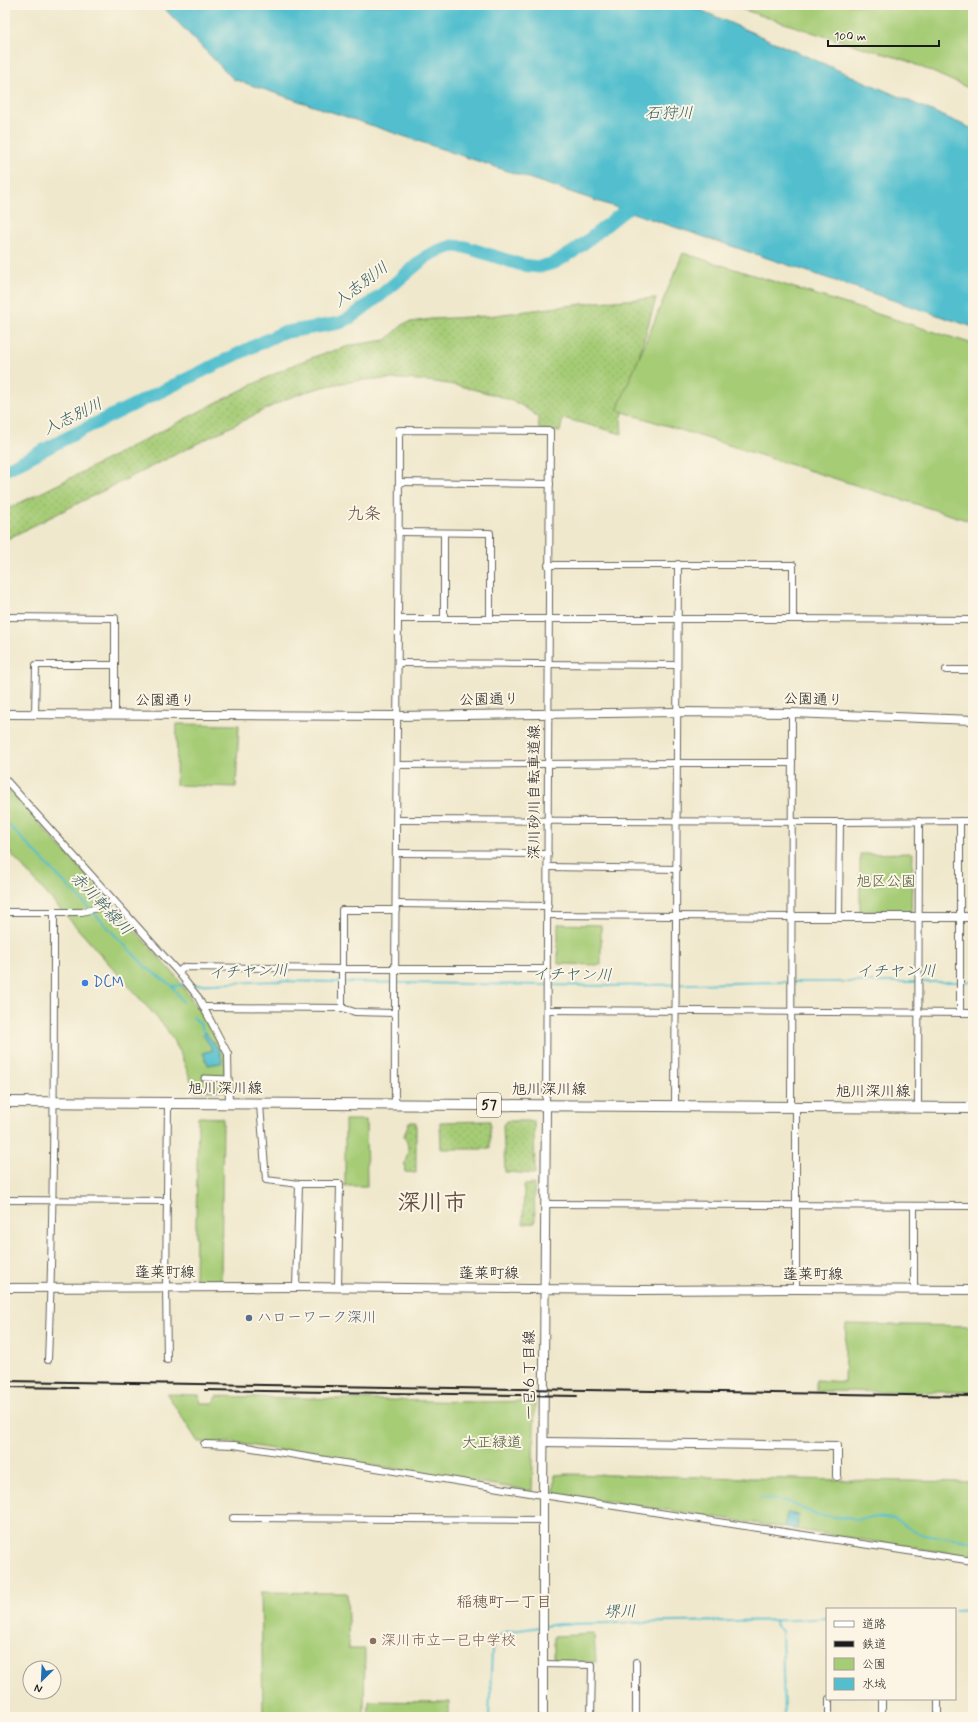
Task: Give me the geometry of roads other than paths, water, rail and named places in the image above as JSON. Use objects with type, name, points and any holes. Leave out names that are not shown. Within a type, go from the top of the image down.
[{"type":"main road","name":"旭川深川線","points":[[5,1102],[973,1108]]},
{"type":"street","name":"深川砂川自転車道線","points":[[399,482],[399,430],[550,431],[548,565],[549,764],[546,1105]]},
{"type":"street","points":[[394,1105],[399,482],[550,484]]},
{"type":"street","points":[[398,532],[490,533],[490,619]]},
{"type":"street","points":[[444,533],[444,619]]},
{"type":"street","points":[[675,1106],[678,821],[676,712],[678,564]]},
{"type":"street","points":[[548,565],[793,565],[793,619]]},
{"type":"street","points":[[5,618],[115,618],[115,714]]},
{"type":"street","points":[[398,619],[678,618],[973,620]]},
{"type":"street","points":[[398,663],[677,665]]},
{"type":"street","points":[[35,714],[36,665],[115,665]]},
{"type":"street","points":[[946,670],[973,670]]},
{"type":"street","name":"公園通り","points":[[5,714],[397,716],[676,712],[792,713],[973,720]]},
{"type":"street","points":[[792,713],[790,1012],[794,1107],[796,1289]]},
{"type":"street","points":[[397,765],[677,762],[792,763]]},
{"type":"street","points":[[5,779],[178,972],[198,997],[228,1054],[229,1104]]},
{"type":"street","points":[[396,820],[792,822],[973,821]]},
{"type":"street","points":[[918,1107],[917,1012],[919,821]]},
{"type":"street","points":[[960,821],[960,1013]]},
{"type":"street","points":[[839,916],[840,822]]},
{"type":"street","points":[[396,853],[548,854]]},
{"type":"street","points":[[548,867],[677,869]]},
{"type":"street","points":[[5,912],[82,912],[101,907],[114,901]]},
{"type":"street","points":[[342,1008],[342,910],[396,907],[548,906]]},
{"type":"street","points":[[48,1360],[51,1287],[54,1102],[54,912]]},
{"type":"street","points":[[548,915],[676,917],[973,917]]},
{"type":"street","points":[[178,972],[184,967],[547,969]]},
{"type":"street","points":[[203,1007],[342,1008],[355,1012],[394,1013]]},
{"type":"street","points":[[546,1010],[973,1013]]},
{"type":"street","points":[[204,1078],[229,1078]]},
{"type":"street","points":[[167,1360],[166,1286],[168,1104]]},
{"type":"street","points":[[260,1104],[266,1180],[299,1184],[340,1184],[338,1287]]},
{"type":"street","name":"一已６丁目線","points":[[543,1717],[546,1105]]},
{"type":"street","points":[[296,1287],[299,1184]]},
{"type":"street","points":[[5,1200],[168,1201]]},
{"type":"street","points":[[546,1204],[973,1206]]},
{"type":"street","points":[[914,1206],[914,1290]]},
{"type":"street","name":"蓬莱町線","points":[[5,1288],[166,1286],[545,1288],[638,1290],[973,1290]]},
{"type":"street","points":[[544,1442],[837,1446],[836,1476]]},
{"type":"street","points":[[204,1444],[234,1445],[543,1495],[973,1561]]},
{"type":"street","points":[[233,1518],[544,1520]]},
{"type":"street","points":[[636,1662],[636,1717]]},
{"type":"street","points":[[543,1664],[592,1665],[591,1717]]},
{"type":"street","points":[[829,1700],[829,1717]]},
{"type":"street","points":[[882,1700],[882,1717]]},
{"type":"street","points":[[938,1700],[938,1717]]},
{"type":"water","name":"石狩川","points":[[161,5],[689,5],[973,129],[973,327],[233,79]]},
{"type":"water","points":[[205,1032],[219,1050],[222,1060],[221,1063],[208,1065],[203,1053],[213,1050],[203,1035]]},
{"type":"water","points":[[787,1513],[799,1515],[797,1529],[784,1527]]},
{"type":"waterway","name":"入志別川","points":[[5,470],[82,430],[281,333],[340,323],[350,318],[381,295],[427,256],[440,250],[453,246],[465,247],[522,265],[539,267],[554,263],[573,252],[638,200]]},
{"type":"waterway","name":"赤川幹線川","points":[[5,821],[146,967],[172,986],[183,1002]]},
{"type":"waterway","name":"イチヤン川","points":[[191,985],[274,981],[609,986],[779,982],[973,982]]},
{"type":"waterway","name":"イチヤン川","points":[[172,986],[187,985]]},
{"type":"waterway","name":"赤川幹線川","points":[[193,1017],[201,1025],[205,1036]]},
{"type":"waterway","points":[[760,1498],[786,1501],[817,1515],[857,1519],[875,1517],[894,1519],[917,1533],[973,1542]]},
{"type":"waterway","name":"堺川","points":[[956,1610],[973,1609]]},
{"type":"waterway","name":"堺川","points":[[545,1626],[559,1624],[795,1620],[826,1618]]},
{"type":"waterway","points":[[775,1620],[776,1626],[782,1631],[784,1717]]},
{"type":"waterway","name":"堺川","points":[[489,1717],[492,1650],[496,1639],[504,1632],[541,1627]]},
{"type":"railway","points":[[5,1381],[973,1396]]},
{"type":"railway","points":[[5,1387],[77,1388]]},
{"type":"railway","points":[[205,1390],[577,1396]]},
{"type":"place","name":"DCM","points":[[85,983]]},
{"type":"place","name":"ハローワーク深川","points":[[249,1318]]},
{"type":"place","name":"深川市立一已中学校","points":[[373,1641]]},
{"type":"district","name":"九条","points":[[364,514]]},
{"type":"district","name":"深川市","points":[[432,1204]]},
{"type":"district","name":"稲穂町一丁目","points":[[504,1602]]},
{"type":"park label","name":"旭区公園","points":[[886,882]]},
{"type":"park label","name":"大正緑道","points":[[492,1443]]}]
